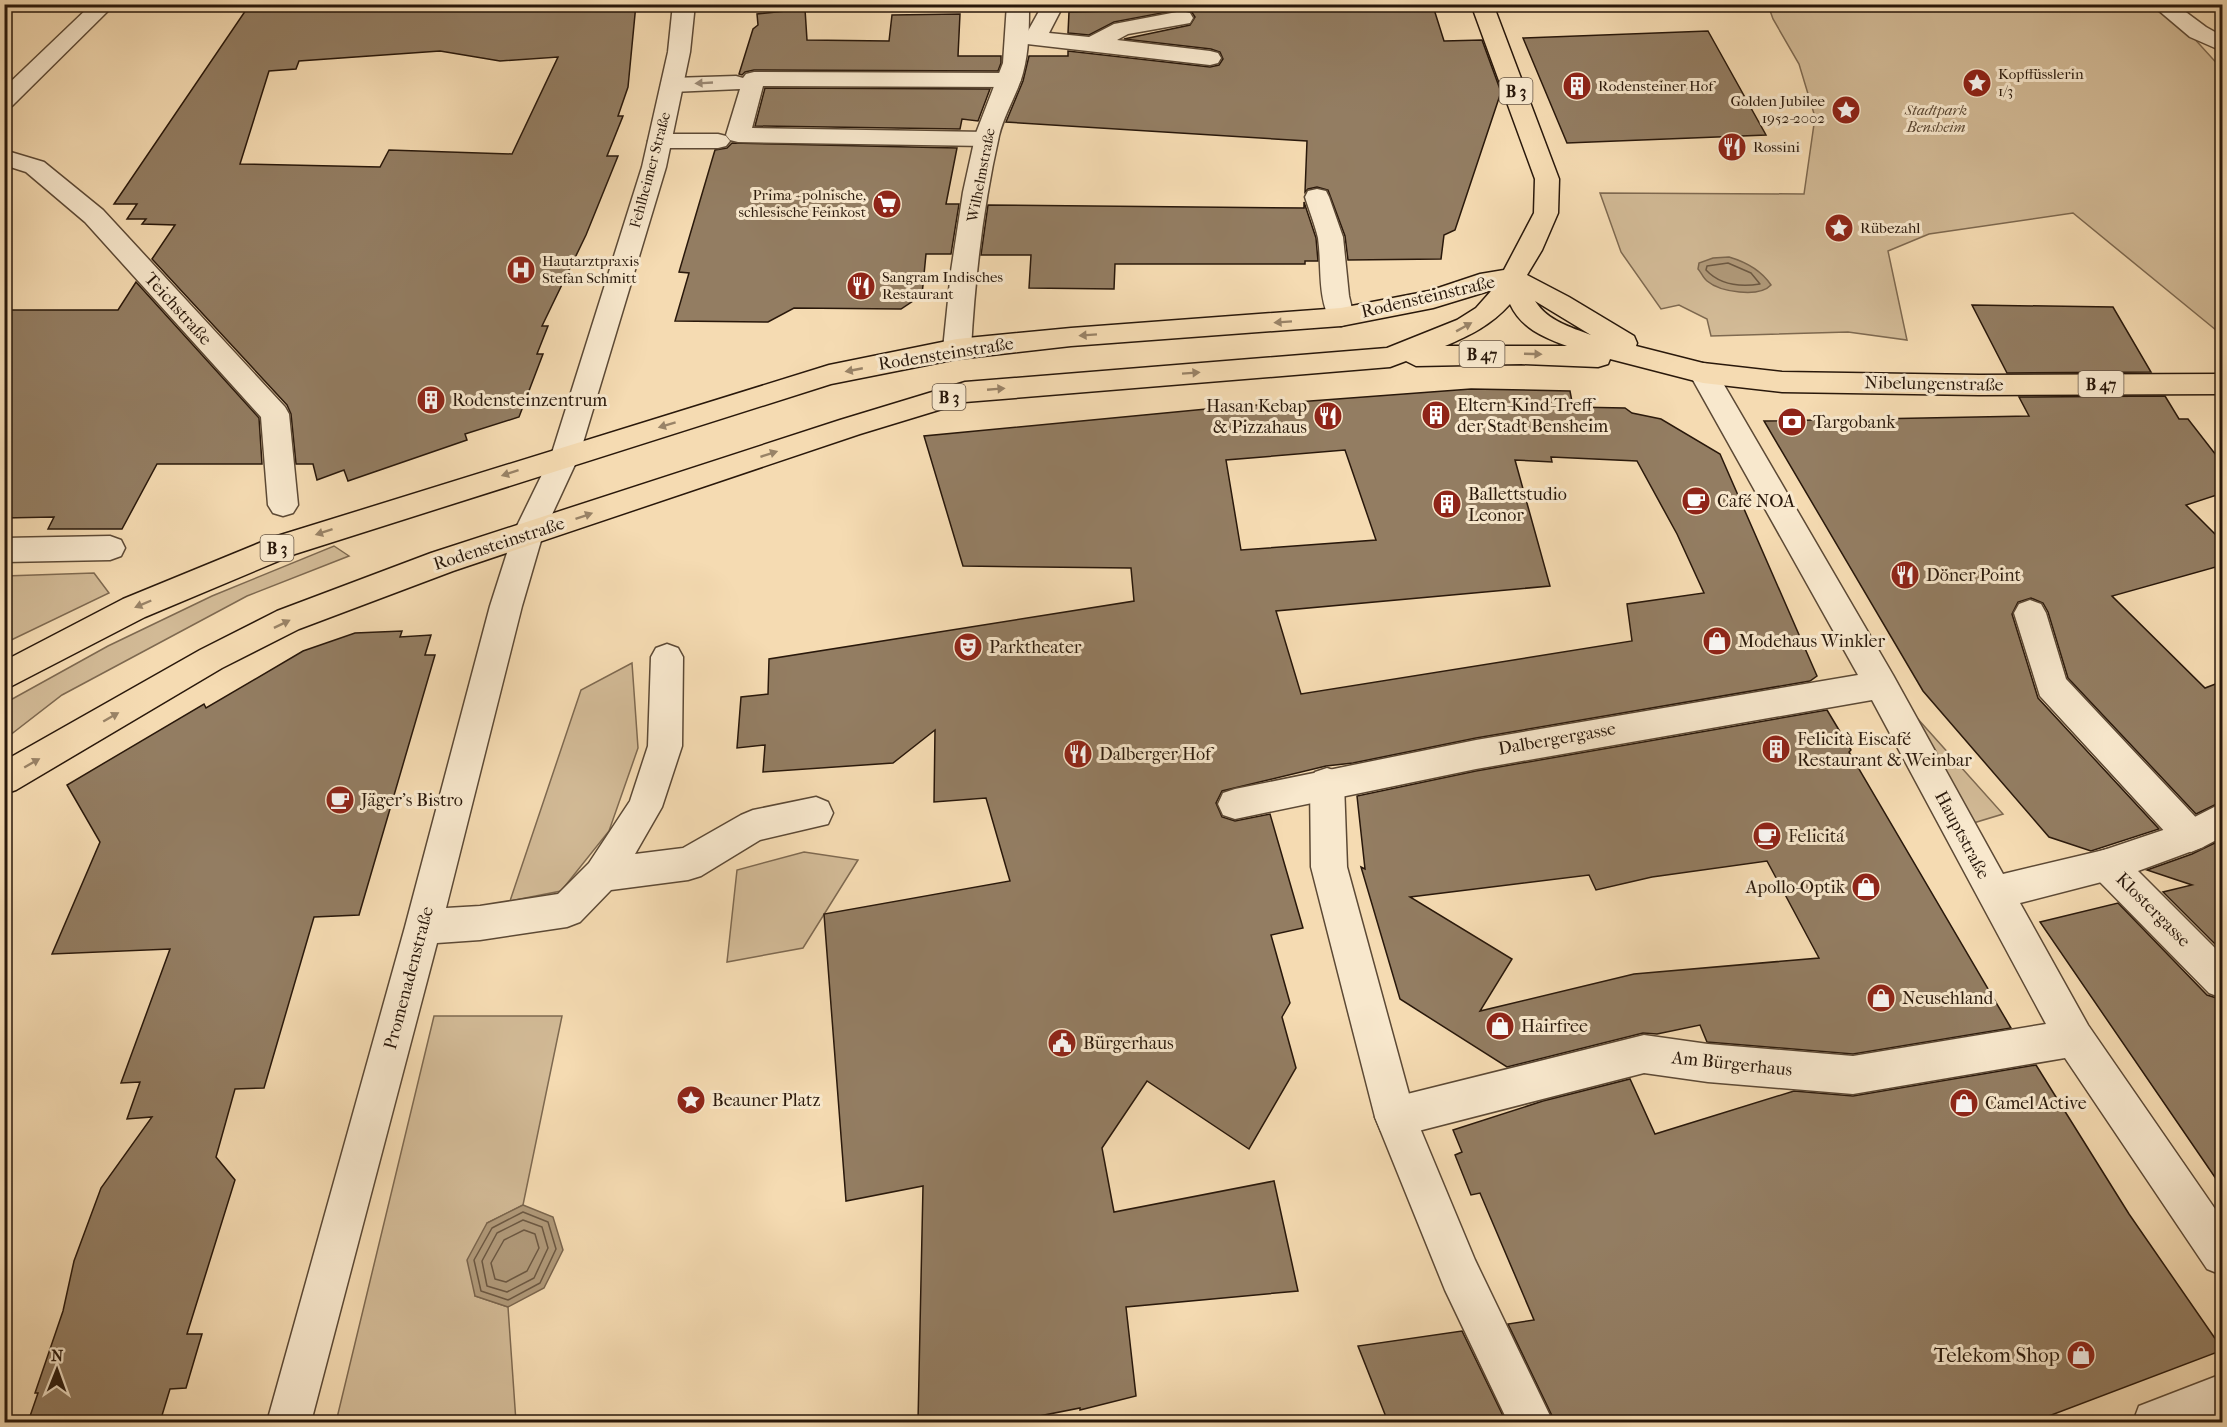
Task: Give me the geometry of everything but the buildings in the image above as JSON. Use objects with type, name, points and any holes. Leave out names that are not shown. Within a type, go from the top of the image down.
[{"type":"main road","name":"B 3","points":[[1482,4],[1547,179],[1546,213],[1529,249],[1511,278]]},
{"type":"main road","name":"Rodensteinstraße","points":[[4,677],[134,608],[285,545],[829,375],[957,349],[1071,337],[1341,317],[1433,299],[1480,284],[1511,278]]},
{"type":"main road","name":"Rodensteinstraße","points":[[4,779],[211,659],[288,620],[360,591],[528,534],[850,427],[965,392],[1390,357],[1466,327],[1485,314],[1500,298],[1511,278]]},
{"type":"main road","name":"Nibelungenstraße","points":[[1511,278],[1525,308],[1535,319],[1549,328],[1588,344],[1702,373],[1794,382],[1979,385],[2223,384]]},
{"type":"main road","name":"B 47","points":[[1390,357],[1521,354],[1649,359]]},
{"type":"street","points":[[4,101],[105,4]]},
{"type":"street","name":"Fehlheimer Straße","points":[[528,534],[565,456],[660,141],[679,52],[684,4]]},
{"type":"street","name":"Wilhelmstraße","points":[[957,349],[960,301],[986,140],[994,111],[1010,80],[1027,37],[1018,4]]},
{"type":"street","points":[[1027,37],[1053,4]]},
{"type":"street","points":[[2161,4],[2198,32],[2223,44]]},
{"type":"street","points":[[1092,44],[1122,29],[1182,18]]},
{"type":"street","points":[[1027,37],[1210,58]]},
{"type":"street","points":[[986,140],[738,135],[754,79],[1010,80]]},
{"type":"street","points":[[672,85],[736,83]]},
{"type":"street","points":[[660,141],[718,141]]},
{"type":"street","name":"Teichstraße","points":[[4,157],[35,167],[94,216],[275,414],[283,505]]},
{"type":"street","points":[[1317,197],[1330,237],[1336,296],[1341,317]]},
{"type":"street","name":"Hauptstraße","points":[[1702,373],[1881,685],[2074,1038],[2223,1254]]},
{"type":"street","name":"Promenadenstraße","points":[[289,1422],[423,927],[500,626],[528,534]]},
{"type":"street","points":[[4,550],[110,548]]},
{"type":"street","points":[[2030,613],[2052,686],[2192,836]]},
{"type":"street","points":[[423,927],[480,923],[567,910],[602,875],[645,807],[665,746],[667,657]]},
{"type":"street","name":"Dalbergergasse","points":[[1235,804],[1506,747],[1881,685]]},
{"type":"street","points":[[1327,783],[1329,867],[1395,1117],[1460,1275],[1531,1422]]},
{"type":"street","points":[[602,875],[688,864],[753,826],[816,813]]},
{"type":"street","points":[[1993,893],[2108,865],[2192,836],[2223,819]]},
{"type":"street","name":"Klostergasse","points":[[2108,865],[2223,980]]},
{"type":"street","name":"Am Bürgerhaus","points":[[1395,1117],[1644,1054],[1708,1064],[1853,1075],[2074,1038]]},
{"type":"street","points":[[2155,1422],[2223,1396]]},
{"type":"green space","name":"Stadtpark Bensheim","points":[[1768,5],[2150,5],[2191,35],[2222,69],[2222,335],[2073,213],[1929,234],[1888,251],[1907,340],[1848,332],[1711,336],[1707,319],[1679,305],[1661,309],[1621,252],[1600,193],[1804,194],[1815,117],[1799,64],[1773,19]]},
{"type":"green space","points":[[334,546],[349,556],[247,596],[62,695],[5,739],[5,703],[108,646],[212,596]]},
{"type":"green space","points":[[94,573],[109,593],[5,643],[5,576]]},
{"type":"green space","points":[[632,663],[638,748],[609,831],[561,891],[510,901],[581,690]]},
{"type":"green space","points":[[1917,718],[2003,814],[1970,824]]},
{"type":"green space","points":[[804,852],[858,860],[803,948],[727,962],[737,870]]},
{"type":"green space","points":[[434,1016],[562,1016],[523,1205],[487,1223],[475,1296],[508,1307],[516,1422],[336,1422]]},
{"type":"water","points":[[1729,257],[1753,267],[1771,285],[1758,291],[1730,291],[1707,281],[1698,269],[1699,263],[1713,258]]},
{"type":"water","points":[[523,1205],[553,1217],[563,1250],[544,1288],[508,1307],[475,1296],[467,1260],[487,1223]]},
{"type":"place","name":"Kopffüsslerin 1/3","points":[[1977,83]]},
{"type":"place","name":"Rodensteiner Hof","points":[[1577,86]]},
{"type":"place","name":"Golden Jubilee 1952-2002","points":[[1846,110]]},
{"type":"place","name":"Rossini","points":[[1732,147]]},
{"type":"place","name":"Prima - polnische, schlesische Feinkost","points":[[887,204]]},
{"type":"place","name":"Rübezahl","points":[[1839,228]]},
{"type":"place","name":"Hautarztpraxis Stefan Schmitt","points":[[521,270]]},
{"type":"place","name":"Sangram Indisches Restaurant","points":[[861,286]]},
{"type":"place","name":"Rodensteinzentrum","points":[[431,400]]},
{"type":"place","name":"Eltern-Kind-Treff der Stadt Bensheim","points":[[1436,415]]},
{"type":"place","name":"Hasan Kebap & Pizzahaus","points":[[1328,416]]},
{"type":"place","name":"Targobank","points":[[1792,422]]},
{"type":"place","name":"Café NOA","points":[[1696,501]]},
{"type":"place","name":"Ballettstudio Leonor","points":[[1447,504]]},
{"type":"place","name":"Döner Point","points":[[1905,575]]},
{"type":"place","name":"Modehaus Winkler","points":[[1717,641]]},
{"type":"place","name":"Parktheater","points":[[968,647]]},
{"type":"place","name":"Felicità Eiscafé Restaurant & Weinbar","points":[[1776,749]]},
{"type":"place","name":"Dalberger Hof","points":[[1078,754]]},
{"type":"place","name":"Jäger's Bistro","points":[[340,800]]},
{"type":"place","name":"Felicitá","points":[[1767,836]]},
{"type":"place","name":"Apollo-Optik","points":[[1866,887]]},
{"type":"place","name":"Neusehland","points":[[1881,998]]},
{"type":"place","name":"Hairfree","points":[[1500,1026]]},
{"type":"place","name":"Bürgerhaus","points":[[1062,1043]]},
{"type":"place","name":"Beauner Platz","points":[[691,1100]]},
{"type":"place","name":"Camel Active","points":[[1964,1103]]},
{"type":"place","name":"Telekom Shop","points":[[2081,1355]]}]
